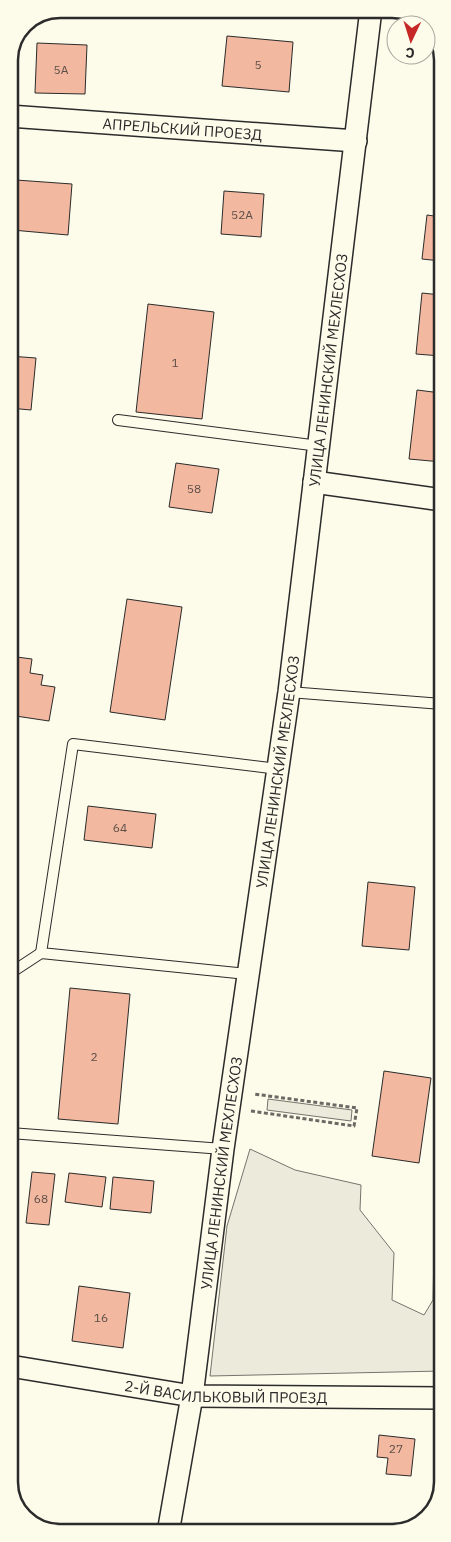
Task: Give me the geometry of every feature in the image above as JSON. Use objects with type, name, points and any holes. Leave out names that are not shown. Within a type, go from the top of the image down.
[{"type":"street","name":"УЛИЦА ЛЕНИНСКИЙ МЕХЛЕСХОЗ","points":[[170,1524],[192,1396],[247,974],[289,692],[370,18]]},
{"type":"street","name":"АПРЕЛЬСКИЙ ПРОЕЗД","points":[[18,117],[356,141]]},
{"type":"street","points":[[314,482],[433,499]]},
{"type":"street","name":"2-Й ВАСИЛЬКОВЫЙ ПРОЕЗД","points":[[18,1367],[192,1396],[433,1398]]},
{"type":"lane","points":[[118,420],[319,446]]},
{"type":"lane","points":[[289,692],[433,703]]},
{"type":"lane","points":[[42,953],[73,744],[278,769]]},
{"type":"lane","points":[[18,969],[42,953],[247,974]]},
{"type":"lane","points":[[18,1134],[223,1149]]},
{"type":"path","points":[[230,1100],[357,1108],[354,1126],[230,1100]]},
{"type":"shaded area","points":[[268,1099],[352,1110],[351,1121],[267,1110]]},
{"type":"shaded area","points":[[250,1149],[295,1170],[361,1185],[360,1210],[394,1253],[392,1300],[424,1315],[433,1300],[433,1371],[210,1376],[227,1226]]},
{"type":"building","points":[[227,36],[293,42],[289,92],[222,86]]},
{"type":"building","points":[[37,43],[87,45],[85,94],[35,93]]},
{"type":"building","points":[[18,180],[72,184],[68,235],[18,231]]},
{"type":"building","points":[[224,191],[264,194],[261,237],[221,234]]},
{"type":"building","points":[[427,215],[433,216],[433,260],[422,259]]},
{"type":"building","points":[[422,293],[433,294],[433,355],[416,354]]},
{"type":"building","points":[[148,304],[214,312],[202,419],[136,412]]},
{"type":"building","points":[[18,357],[36,358],[31,410],[18,409]]},
{"type":"building","points":[[417,390],[433,392],[433,461],[409,459]]},
{"type":"building","points":[[176,463],[219,469],[212,513],[169,507]]},
{"type":"building","points":[[127,599],[182,607],[165,720],[110,712]]},
{"type":"building","points":[[18,657],[32,659],[30,673],[43,675],[41,685],[55,687],[49,721],[18,716]]},
{"type":"building","points":[[88,806],[156,814],[152,848],[84,840]]},
{"type":"building","points":[[368,882],[415,887],[409,950],[362,946]]},
{"type":"building","points":[[70,988],[130,994],[118,1124],[58,1119]]},
{"type":"building","points":[[384,1071],[431,1078],[419,1163],[372,1156]]},
{"type":"building","points":[[32,1172],[55,1174],[49,1225],[26,1223]]},
{"type":"building","points":[[69,1173],[106,1177],[102,1207],[65,1202]]},
{"type":"building","points":[[113,1177],[154,1181],[151,1213],[110,1209]]},
{"type":"building","points":[[79,1286],[130,1293],[123,1348],[72,1341]]},
{"type":"building","points":[[379,1435],[415,1439],[411,1476],[386,1474],[388,1458],[377,1457]]}]
